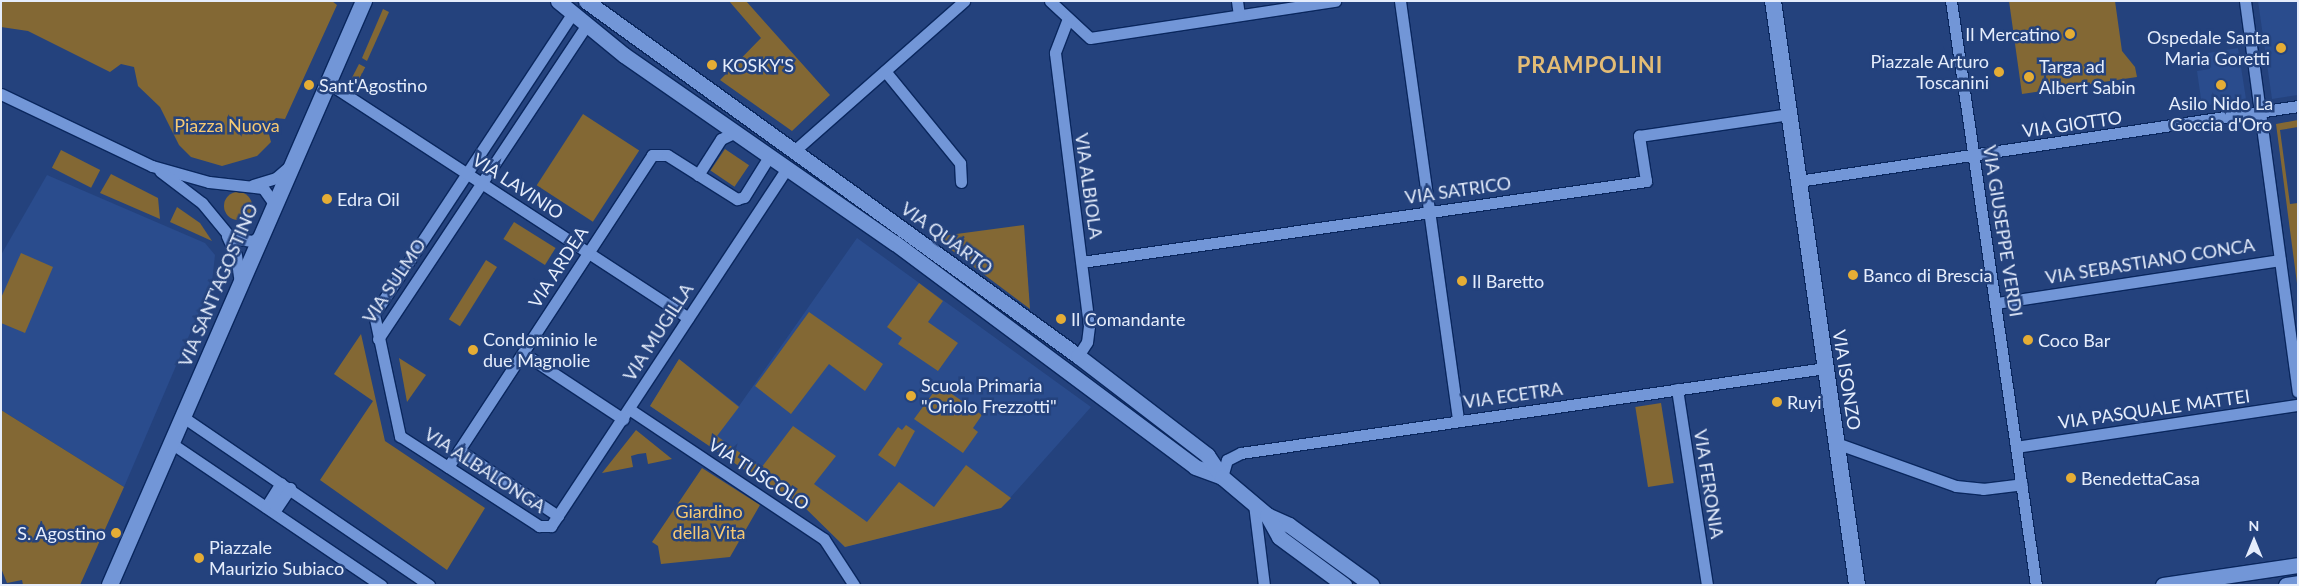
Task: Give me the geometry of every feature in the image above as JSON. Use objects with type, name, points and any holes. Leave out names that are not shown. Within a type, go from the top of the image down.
[{"type":"main road","name":"VIA SANT'AGOSTINO","points":[[110,585],[364,1]]},
{"type":"main road","name":"VIA ISONZO","points":[[1773,1],[1824,368],[1857,585]]},
{"type":"street","name":"VIA QUARTO","points":[[558,1],[586,25],[788,167],[1066,370],[1195,467],[1222,478]]},
{"type":"street","points":[[572,14],[581,1]]},
{"type":"street","points":[[788,167],[794,151],[964,1]]},
{"type":"street","points":[[1050,1],[1067,21],[1090,38],[1335,1]]},
{"type":"street","points":[[1237,1],[1239,15]]},
{"type":"street","points":[[1400,1],[1458,421]]},
{"type":"street","name":"VIA GIUSEPPE VERDI","points":[[1951,1],[2036,585]]},
{"type":"street","points":[[2245,1],[2298,391]]},
{"type":"street","name":"VIA QUARTO","points":[[586,25],[592,6],[1078,356],[1206,455],[1222,478],[1267,515],[1289,524],[1372,585]]},
{"type":"street","name":"VIA SULMO","points":[[378,339],[374,314],[572,14]]},
{"type":"street","name":"VIA ALBIOLA","points":[[1067,21],[1057,41],[1056,66],[1082,262],[1089,335],[1078,356]]},
{"type":"street","name":"VIA SULMO","points":[[378,339],[480,182],[586,25]]},
{"type":"street","points":[[884,71],[960,163],[961,182]]},
{"type":"street","name":"VIA LAVINIO","points":[[328,83],[688,318]]},
{"type":"street","points":[[1,94],[152,166],[209,182],[252,185],[267,190],[274,205]]},
{"type":"street","name":"VIA GIOTTO","points":[[1798,181],[2298,106]]},
{"type":"street","name":"VIA SATRICO","points":[[1082,262],[1646,181],[1639,136],[1788,114]]},
{"type":"street","points":[[698,175],[721,139],[736,132]]},
{"type":"street","points":[[770,155],[794,151]]},
{"type":"street","name":"VIA ARDEA","points":[[448,467],[655,153],[741,199],[770,155]]},
{"type":"street","points":[[252,185],[276,178],[292,164]]},
{"type":"street","points":[[152,166],[202,203],[226,234],[236,255],[238,290]]},
{"type":"street","name":"VIA MUGILLA","points":[[558,516],[788,167]]},
{"type":"street","points":[[226,234],[250,242],[262,234]]},
{"type":"street","name":"VIA SEBASTIANO CONCA","points":[[1996,303],[2280,260]]},
{"type":"street","name":"VIA ALBALONGA","points":[[378,339],[398,433],[539,526],[551,526],[558,516],[459,450]]},
{"type":"street","name":"VIA TUSCOLO","points":[[523,353],[626,414],[824,539],[854,585]]},
{"type":"street","points":[[1066,370],[1078,356]]},
{"type":"street","name":"VIA ECETRA","points":[[1222,478],[1228,460],[1241,452],[1824,368]]},
{"type":"street","name":"VIA FERONIA","points":[[1677,389],[1708,585]]},
{"type":"street","name":"VIA PASQUALE MATTEI","points":[[2016,447],[2298,405]]},
{"type":"street","points":[[183,417],[429,585]]},
{"type":"street","points":[[172,443],[381,585]]},
{"type":"street","points":[[1836,443],[1956,486],[1983,490],[2022,484]]},
{"type":"street","points":[[270,510],[285,486]]},
{"type":"street","points":[[1254,504],[1264,585]]},
{"type":"street","name":"VIA QUARTO","points":[[1267,515],[1279,537],[1344,585]]},
{"type":"street","points":[[2163,585],[2298,565]]},
{"type":"street","points":[[2286,585],[2298,583]]},
{"type":"shaded area","name":"Ospedale Santa Maria Goretti","points":[[2258,1],[2298,1],[2298,95],[2272,99]]},
{"type":"shaded area","name":"Asilo Nido La Goccia d'Oro","points":[[2238,48],[2246,99],[2202,106],[2197,71],[2210,69],[2208,53]]},
{"type":"shaded area","points":[[47,175],[205,243],[215,255],[212,282],[124,487],[1,410],[1,255]]},
{"type":"shaded area","name":"Scuola Primaria \"Oriolo Frezzotti\"","points":[[857,238],[1091,407],[1001,508],[845,547],[795,498],[792,502],[650,406],[679,359],[739,406]]},
{"type":"green space","name":"Piazza Nuova","points":[[1,1],[332,1],[337,5],[285,119],[276,118],[267,127],[271,142],[257,156],[222,166],[191,157],[179,145],[160,107],[138,86],[134,67],[121,64],[110,72],[28,31],[1,27]]},
{"type":"green space","points":[[729,1],[746,1],[830,95],[792,131],[720,80],[761,38]]},
{"type":"green space","points":[[2009,1],[2115,1],[2122,51],[2135,67],[2137,77],[2022,94]]},
{"type":"green space","points":[[383,9],[389,12],[367,61],[362,58]]},
{"type":"green space","points":[[359,64],[365,67],[355,87],[349,84]]},
{"type":"green space","points":[[583,114],[639,150],[593,222],[537,185]]},
{"type":"green space","points":[[2298,120],[2298,127],[2280,130],[2290,204],[2298,203],[2298,291],[2276,124]]},
{"type":"green space","points":[[725,149],[749,165],[735,187],[710,171]]},
{"type":"green space","points":[[61,150],[100,170],[91,188],[52,168]]},
{"type":"green space","points":[[111,174],[158,198],[160,219],[100,193]]},
{"type":"green space","points":[[238,192],[248,196],[252,206],[248,216],[238,220],[228,216],[224,206],[228,196]]},
{"type":"green space","points":[[177,207],[200,223],[212,241],[170,222]]},
{"type":"green space","points":[[514,222],[556,248],[545,265],[503,239]]},
{"type":"green space","points":[[1024,225],[1030,309],[934,237]]},
{"type":"green space","points":[[21,253],[53,267],[25,333],[1,323],[1,298]]},
{"type":"green space","points":[[486,260],[497,267],[460,326],[449,319]]},
{"type":"green space","points":[[919,283],[943,301],[928,322],[958,343],[938,371],[898,344],[902,338],[887,327]]},
{"type":"green space","points":[[809,312],[883,364],[865,391],[829,364],[791,414],[755,386]]},
{"type":"green space","points":[[361,334],[385,441],[485,508],[447,570],[320,480],[373,401],[334,374]]},
{"type":"green space","points":[[399,358],[426,375],[407,402]]},
{"type":"green space","points":[[679,359],[739,407],[717,436],[761,468],[793,426],[836,456],[814,484],[867,522],[899,482],[934,507],[966,465],[1011,498],[1001,508],[845,547],[795,498],[792,502],[650,406]]},
{"type":"green space","points":[[939,385],[982,415],[973,428],[978,432],[963,453],[914,419]]},
{"type":"green space","points":[[1661,403],[1674,483],[1648,487],[1635,407]]},
{"type":"green space","points":[[1,410],[124,487],[80,585],[23,585],[22,580],[7,583],[1,568]]},
{"type":"green space","points":[[906,425],[915,431],[895,467],[878,455],[898,427],[902,430]]},
{"type":"green space","points":[[636,430],[672,459],[648,464],[646,453],[638,454],[631,456],[633,467],[602,473]]},
{"type":"green space","name":"Giardino della Vita","points":[[702,468],[760,505],[730,557],[661,564],[658,546],[652,542]]},
{"type":"place","name":"Il Mercatino","points":[[2070,34]]},
{"type":"place","name":"Ospedale Santa Maria Goretti","points":[[2281,48]]},
{"type":"place","name":"KOSKY'S","points":[[712,65]]},
{"type":"place","name":"Piazzale Arturo Toscanini","points":[[1999,72]]},
{"type":"place","name":"Targa ad Albert Sabin","points":[[2029,77]]},
{"type":"place","name":"Sant'Agostino","points":[[309,85]]},
{"type":"place","name":"Asilo Nido La Goccia d'Oro","points":[[2221,85]]},
{"type":"place","name":"Edra Oil","points":[[327,199]]},
{"type":"place","name":"Banco di Brescia","points":[[1853,275]]},
{"type":"place","name":"Il Baretto","points":[[1462,281]]},
{"type":"place","name":"Il Comandante","points":[[1061,319]]},
{"type":"place","name":"Coco Bar","points":[[2028,340]]},
{"type":"place","name":"Condominio le due Magnolie","points":[[473,350]]},
{"type":"place","name":"Scuola Primaria \"Oriolo Frezzotti\"","points":[[911,396]]},
{"type":"place","name":"Ruyi","points":[[1777,402]]},
{"type":"place","name":"BenedettaCasa","points":[[2071,478]]},
{"type":"place","name":"S. Agostino","points":[[116,533]]},
{"type":"place","name":"Piazzale Maurizio Subiaco","points":[[199,558]]},
{"type":"district","name":"PRAMPOLINI","points":[[1590,65]]}]
